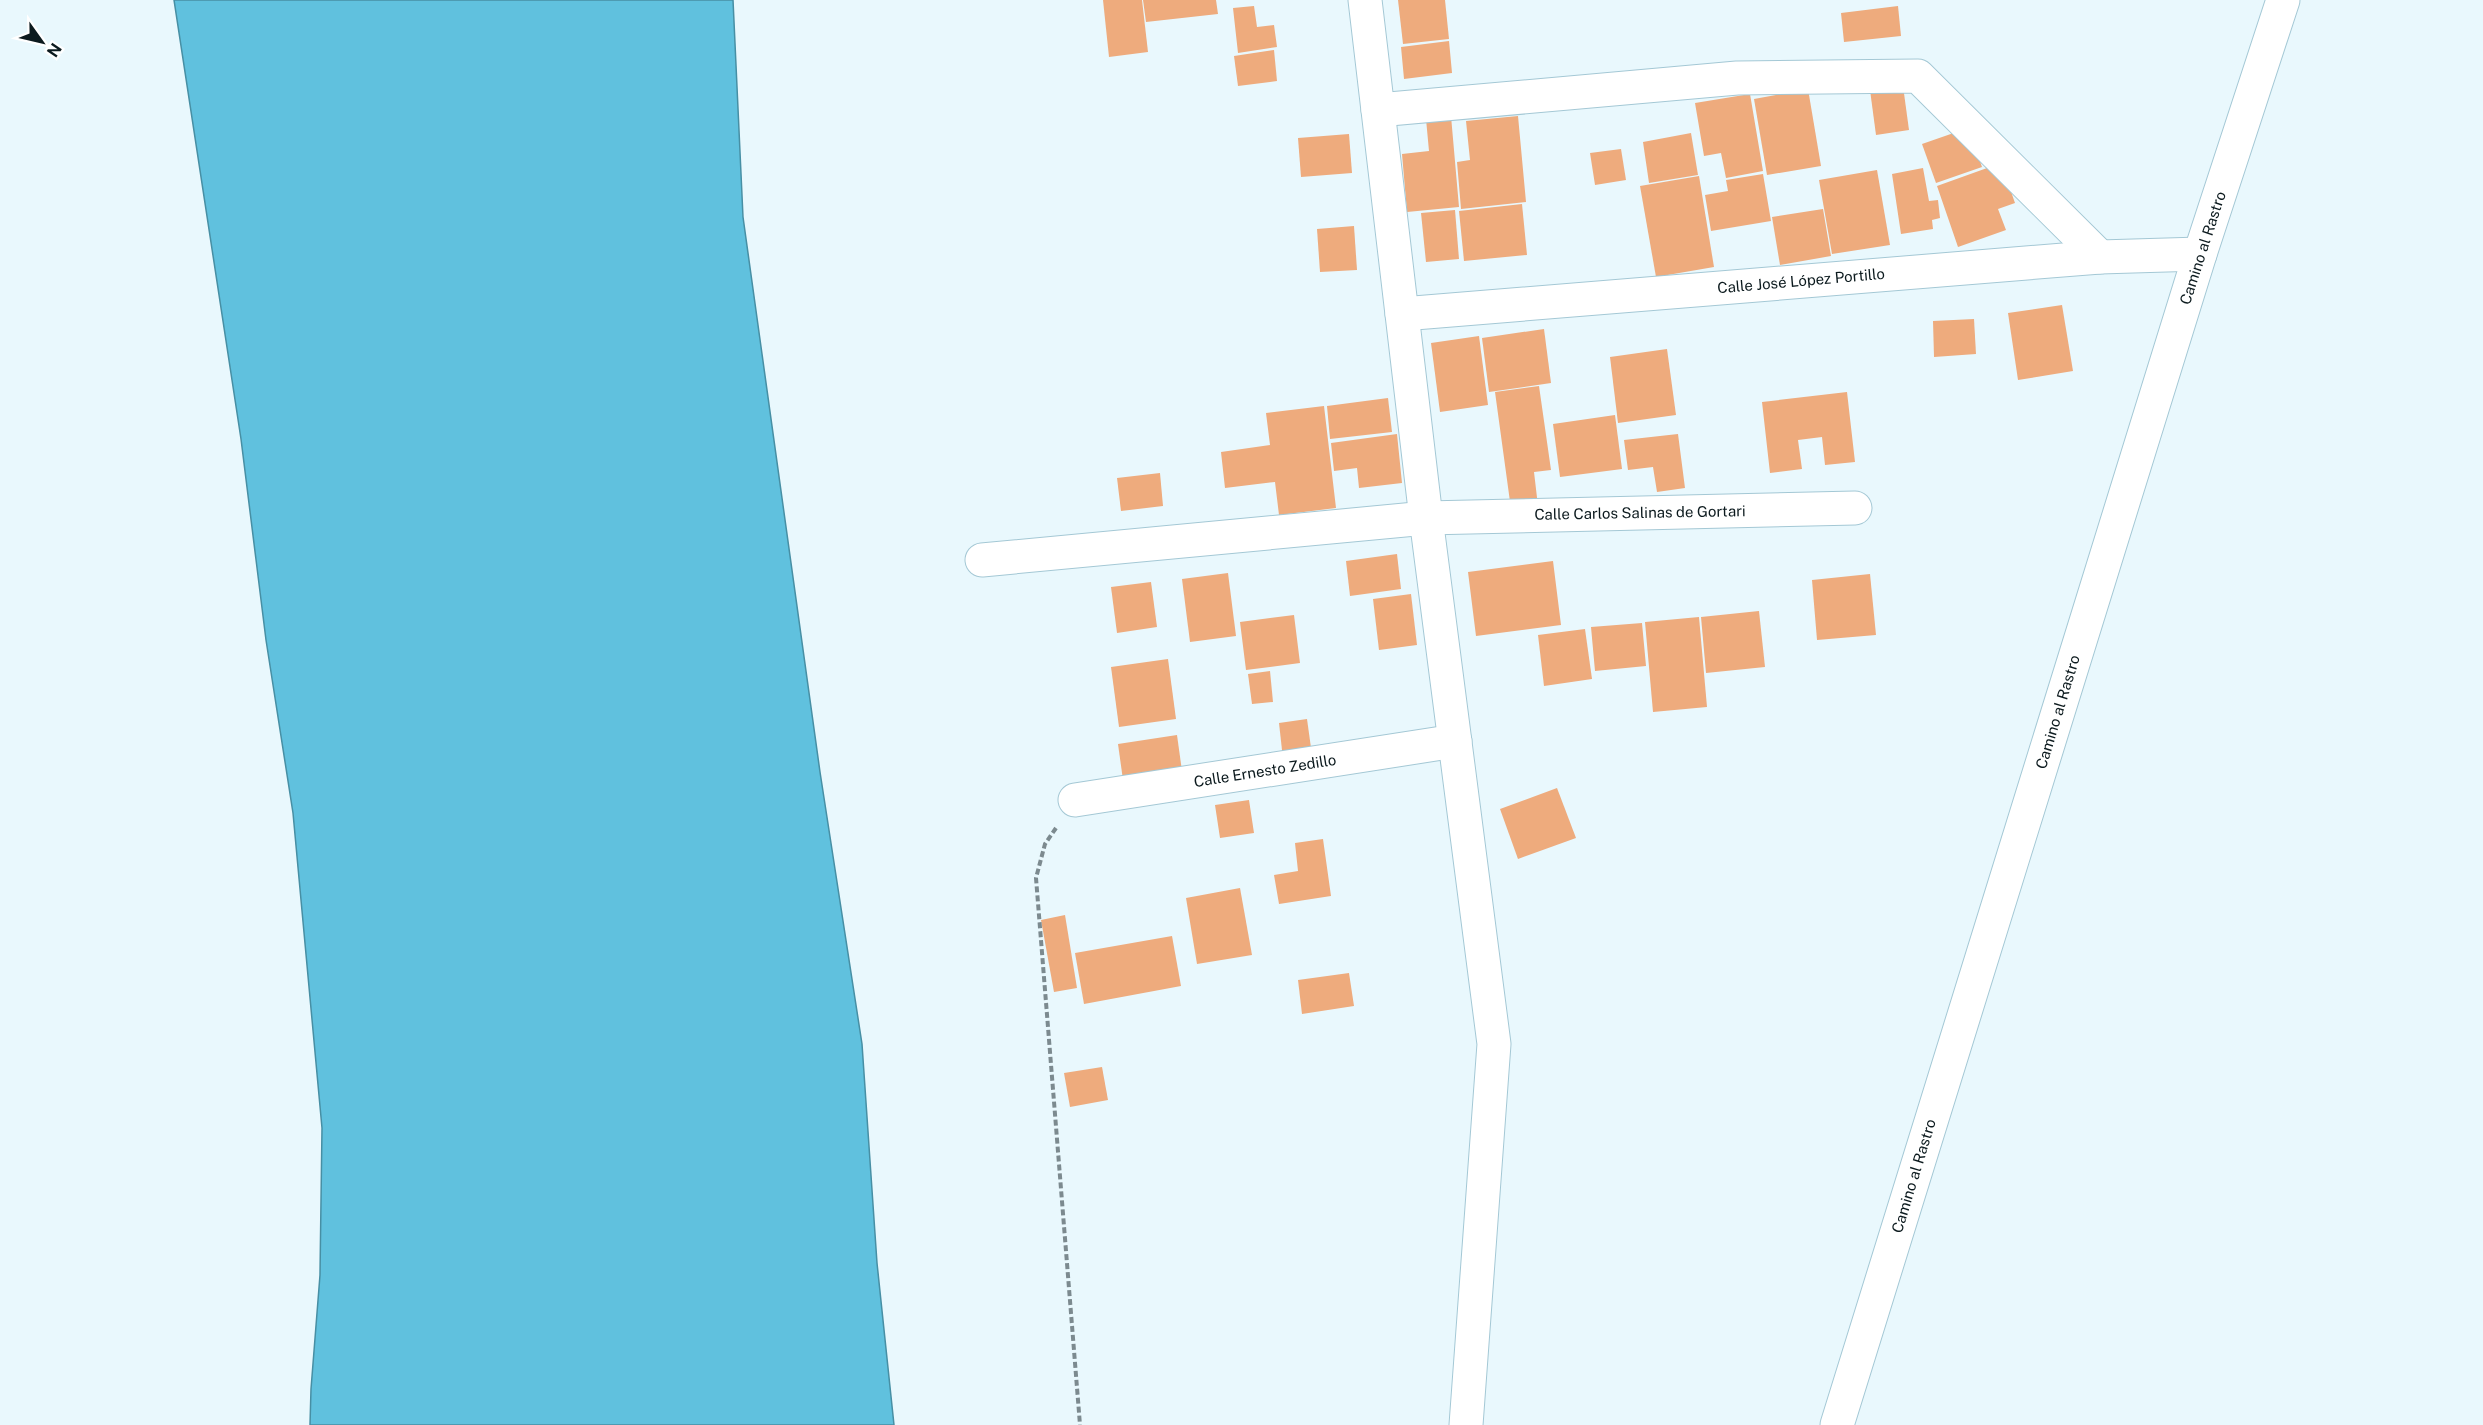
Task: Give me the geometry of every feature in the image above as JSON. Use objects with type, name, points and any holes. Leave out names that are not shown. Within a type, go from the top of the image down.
[{"type":"street","points":[[1365,0],[1426,518],[1494,1044],[1466,1425]]},
{"type":"street","name":"Camino al Rastro","points":[[1837,1425],[2200,254],[2283,0]]},
{"type":"street","points":[[1378,110],[1737,78],[1918,76],[2100,257]]},
{"type":"street","name":"Calle José López Portillo","points":[[1402,314],[2100,257],[2200,254]]},
{"type":"street","name":"Calle Carlos Salinas de Gortari","points":[[982,560],[1426,518],[1855,508]]},
{"type":"street","name":"Calle Ernesto Zedillo","points":[[1075,801],[1455,741]]},
{"type":"path","points":[[1075,801],[1046,844],[1036,878],[1080,1425]]},
{"type":"water","points":[[174,0],[733,0],[743,217],[820,772],[862,1044],[877,1263],[894,1425],[310,1425],[320,1275],[322,1128],[293,813],[266,640],[241,439]]},
{"type":"building","points":[[1103,0],[1142,0],[1148,52],[1109,57]]},
{"type":"building","points":[[1143,0],[1216,0],[1218,14],[1146,22]]},
{"type":"building","points":[[1398,0],[1445,0],[1449,39],[1403,44]]},
{"type":"building","points":[[1254,6],[1257,27],[1274,25],[1277,47],[1238,53],[1233,8]]},
{"type":"building","points":[[1898,6],[1901,36],[1844,42],[1841,13]]},
{"type":"building","points":[[1449,41],[1452,73],[1404,79],[1401,47]]},
{"type":"building","points":[[1274,50],[1277,81],[1238,86],[1234,56]]},
{"type":"building","points":[[1903,86],[1909,130],[1876,135],[1870,90]]},
{"type":"building","points":[[1808,89],[1821,166],[1767,175],[1754,99]]},
{"type":"building","points":[[1750,94],[1763,171],[1726,178],[1721,153],[1704,156],[1695,103]]},
{"type":"building","points":[[1451,116],[1459,207],[1407,212],[1402,154],[1429,151],[1426,119]]},
{"type":"building","points":[[1518,116],[1526,202],[1461,209],[1457,162],[1470,160],[1466,121]]},
{"type":"building","points":[[1968,128],[1982,167],[1936,183],[1922,144]]},
{"type":"building","points":[[1691,133],[1698,175],[1649,183],[1643,142]]},
{"type":"building","points":[[1349,134],[1352,173],[1301,177],[1298,138]]},
{"type":"building","points":[[1621,149],[1626,180],[1595,185],[1590,153]]},
{"type":"building","points":[[2001,163],[2015,203],[1998,209],[2006,230],[1958,247],[1937,186]]},
{"type":"building","points":[[1923,168],[1929,201],[1938,200],[1940,218],[1932,220],[1933,229],[1901,234],[1892,174]]},
{"type":"building","points":[[1877,170],[1890,245],[1832,254],[1819,180]]},
{"type":"building","points":[[1763,174],[1771,221],[1711,231],[1705,195],[1728,191],[1726,180]]},
{"type":"building","points":[[1699,176],[1714,267],[1656,277],[1640,186]]},
{"type":"building","points":[[1522,204],[1527,255],[1464,261],[1459,211]]},
{"type":"building","points":[[1823,209],[1831,256],[1780,265],[1772,217]]},
{"type":"building","points":[[1455,210],[1459,259],[1426,262],[1421,213]]},
{"type":"building","points":[[1354,226],[1357,270],[1320,272],[1317,229]]},
{"type":"building","points":[[2062,305],[2073,371],[2018,380],[2008,313]]},
{"type":"building","points":[[1974,319],[1976,354],[1934,357],[1933,321]]},
{"type":"building","points":[[1544,329],[1551,383],[1489,392],[1482,338]]},
{"type":"building","points":[[1479,336],[1488,405],[1440,412],[1431,343]]},
{"type":"building","points":[[1667,349],[1676,415],[1618,423],[1610,357]]},
{"type":"building","points":[[1539,386],[1551,470],[1534,472],[1538,506],[1511,509],[1495,392]]},
{"type":"building","points":[[1847,392],[1855,462],[1825,465],[1822,437],[1798,440],[1802,469],[1770,473],[1762,402]]},
{"type":"building","points":[[1388,398],[1392,432],[1330,439],[1327,406]]},
{"type":"building","points":[[1324,406],[1336,508],[1279,515],[1275,482],[1225,488],[1221,452],[1270,445],[1266,413]]},
{"type":"building","points":[[1615,415],[1622,469],[1560,477],[1553,424]]},
{"type":"building","points":[[1397,434],[1402,483],[1359,488],[1357,468],[1334,471],[1331,443]]},
{"type":"building","points":[[1678,434],[1685,488],[1657,492],[1653,467],[1628,470],[1624,440]]},
{"type":"building","points":[[1160,473],[1163,506],[1121,511],[1117,478]]},
{"type":"building","points":[[1397,554],[1401,589],[1350,596],[1346,561]]},
{"type":"building","points":[[1553,561],[1561,625],[1476,636],[1468,572]]},
{"type":"building","points":[[1228,573],[1236,636],[1190,642],[1182,579]]},
{"type":"building","points":[[1870,574],[1876,635],[1817,640],[1812,580]]},
{"type":"building","points":[[1151,582],[1157,627],[1117,633],[1111,587]]},
{"type":"building","points":[[1411,594],[1417,645],[1379,650],[1373,599]]},
{"type":"building","points":[[1759,611],[1765,667],[1706,673],[1701,617]]},
{"type":"building","points":[[1294,615],[1300,663],[1246,670],[1240,622]]},
{"type":"building","points":[[1699,617],[1707,707],[1653,712],[1645,622]]},
{"type":"building","points":[[1642,623],[1646,666],[1595,671],[1591,627]]},
{"type":"building","points":[[1585,629],[1592,679],[1544,686],[1538,635]]},
{"type":"building","points":[[1168,659],[1176,719],[1119,727],[1111,667]]},
{"type":"building","points":[[1270,671],[1273,702],[1252,704],[1248,674]]},
{"type":"building","points":[[1307,719],[1312,755],[1283,759],[1279,723]]},
{"type":"building","points":[[1177,735],[1182,771],[1123,780],[1118,744]]},
{"type":"building","points":[[1557,788],[1576,838],[1518,859],[1500,809]]},
{"type":"building","points":[[1249,800],[1254,833],[1220,838],[1215,805]]},
{"type":"building","points":[[1323,839],[1331,896],[1279,904],[1274,875],[1298,871],[1295,843]]},
{"type":"building","points":[[1240,888],[1252,955],[1197,964],[1186,898]]},
{"type":"building","points":[[1065,915],[1077,988],[1054,992],[1041,920]]},
{"type":"building","points":[[1172,936],[1181,986],[1084,1004],[1075,953]]},
{"type":"building","points":[[1349,973],[1354,1006],[1302,1014],[1298,980]]},
{"type":"building","points":[[1102,1067],[1108,1100],[1070,1107],[1064,1073]]}]
